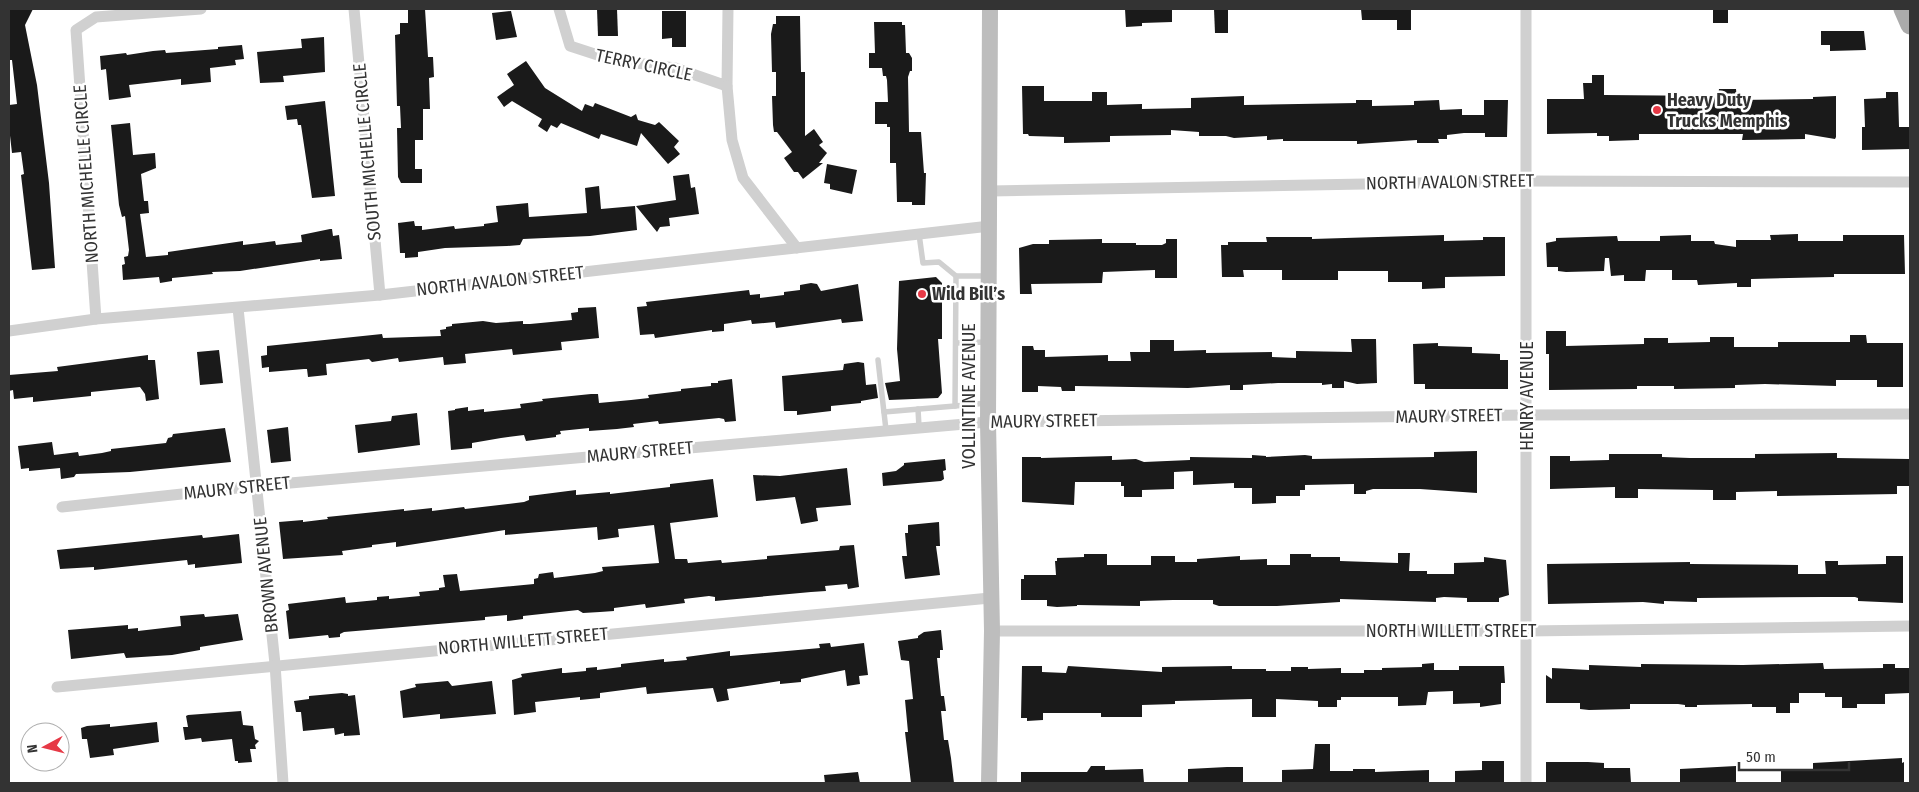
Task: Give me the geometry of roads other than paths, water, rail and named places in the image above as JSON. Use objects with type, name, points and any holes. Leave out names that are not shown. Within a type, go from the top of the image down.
[{"type":"main road","points":[[1903,9],[1910,25]]},
{"type":"street","name":"NORTH MICHELLE CIRCLE","points":[[96,319],[76,30],[96,17],[201,9]]},
{"type":"street","name":"SOUTH MICHELLE CIRCLE","points":[[354,9],[380,295]]},
{"type":"street","name":"TERRY CIRCLE","points":[[559,9],[570,46],[613,60],[675,68],[727,86]]},
{"type":"street","points":[[728,9],[727,86],[732,140],[743,178],[797,248]]},
{"type":"street","name":"VOLLINTINE AVENUE","points":[[990,9],[988,422],[992,631],[990,783]]},
{"type":"street","name":"HENRY AVENUE","points":[[1526,9],[1526,783]]},
{"type":"street","name":"NORTH AVALON STREET","points":[[990,191],[1527,181],[1910,182]]},
{"type":"street","name":"NORTH AVALON STREET","points":[[9,331],[96,319],[380,295],[990,226]]},
{"type":"street","name":"BROWN AVENUE","points":[[238,308],[276,664],[283,783]]},
{"type":"street","name":"MAURY STREET","points":[[62,507],[256,486],[919,426],[988,422],[1527,415],[1910,414]]},
{"type":"street","name":"NORTH WILLETT STREET","points":[[57,686],[990,598]]},
{"type":"street","name":"NORTH WILLETT STREET","points":[[992,631],[1526,631],[1910,626]]},
{"type":"lane","points":[[919,234],[923,264],[939,262],[956,276],[990,276]]},
{"type":"lane","points":[[956,276],[956,406]]},
{"type":"lane","points":[[956,343],[989,342]]},
{"type":"lane","points":[[878,360],[886,430]]},
{"type":"lane","points":[[884,412],[989,403]]},
{"type":"lane","points":[[918,409],[919,426]]},
{"type":"place","name":"Heavy Duty Trucks Memphis","points":[[1657,110]]},
{"type":"place","name":"Wild Bill’s","points":[[922,294]]}]
